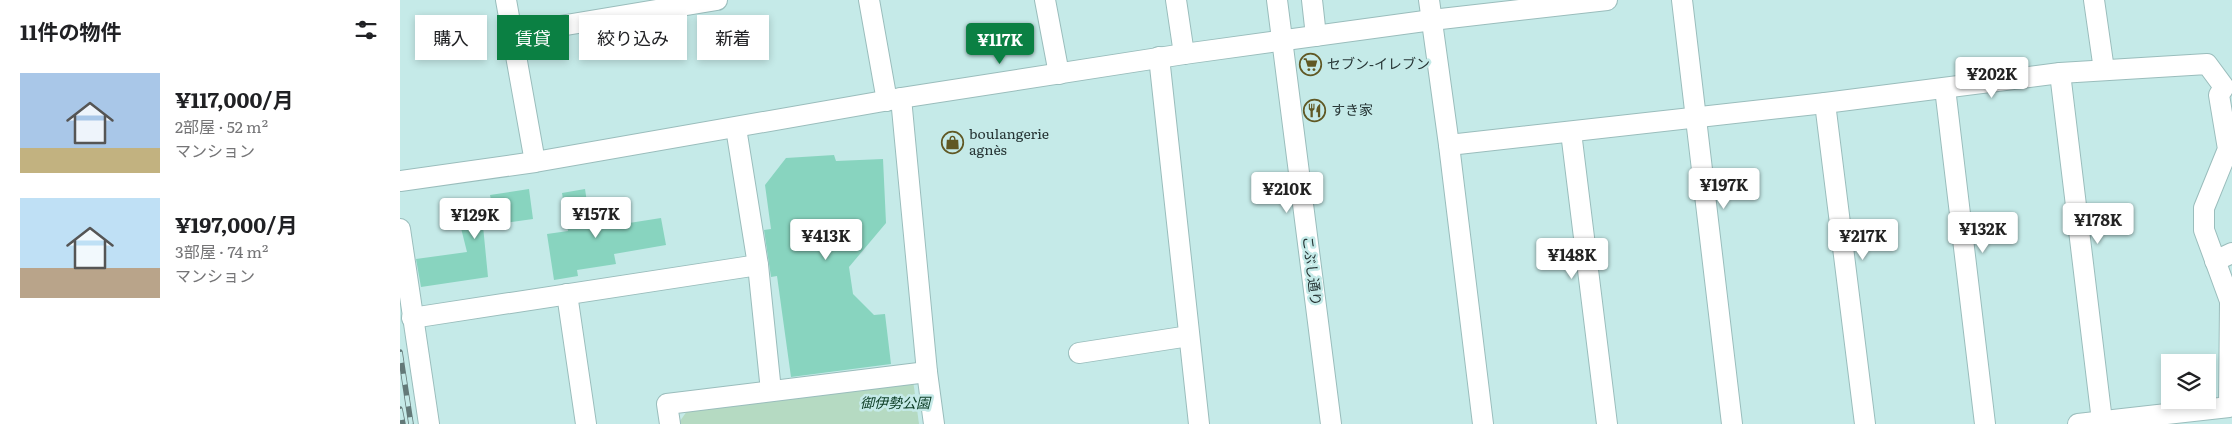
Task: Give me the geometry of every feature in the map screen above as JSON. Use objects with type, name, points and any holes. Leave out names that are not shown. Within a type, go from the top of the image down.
[{"type":"street","points":[[506,0],[509,15]]},
{"type":"street","points":[[569,22],[645,6],[717,0]]},
{"type":"street","points":[[869,0],[894,100],[934,424]]},
{"type":"street","points":[[1045,0],[1059,74]]},
{"type":"street","points":[[1176,0],[1184,54]]},
{"type":"street","name":"こぶし通り","points":[[1277,0],[1331,424]]},
{"type":"street","points":[[1312,0],[1316,36]]},
{"type":"street","points":[[1429,0],[1449,145],[1483,424]]},
{"type":"street","points":[[400,181],[535,162],[894,100],[1184,54],[1432,20],[1607,0]]},
{"type":"street","points":[[1682,0],[1732,424]]},
{"type":"street","points":[[2094,0],[2104,70]]},
{"type":"street","points":[[1159,58],[1198,424]]},
{"type":"street","points":[[517,60],[535,162]]},
{"type":"street","points":[[1449,145],[1826,103],[2060,73],[2207,64],[2224,87],[2219,95],[2228,149],[2227,159],[2204,208],[2204,230],[2224,257],[2230,301],[2229,407],[2078,424]]},
{"type":"street","points":[[2060,73],[2102,421]]},
{"type":"street","points":[[1945,88],[1985,424]]},
{"type":"street","points":[[1826,103],[1865,424]]},
{"type":"street","points":[[736,128],[758,265],[771,391]]},
{"type":"street","points":[[1571,132],[1607,424]]},
{"type":"street","points":[[400,229],[412,318],[430,424]]},
{"type":"street","points":[[412,318],[758,265]]},
{"type":"street","points":[[567,294],[586,424]]},
{"type":"street","points":[[1079,353],[1189,336]]},
{"type":"street","points":[[670,424],[667,404],[927,372]]},
{"type":"green space","name":"御伊勢公園","points":[[913,380],[919,424],[678,424],[687,411]]},
{"type":"building","points":[[834,155],[836,161],[883,159],[886,223],[849,267],[853,294],[874,315],[885,314],[891,364],[791,377],[777,276],[771,277],[764,230],[771,229],[765,185],[786,158]]},
{"type":"building","points":[[529,189],[533,219],[483,226],[488,277],[421,287],[416,259],[467,252],[457,212],[492,205],[490,195]]},
{"type":"building","points":[[585,189],[591,229],[661,218],[666,245],[614,254],[616,264],[577,270],[578,276],[554,280],[547,234],[568,231],[562,193]]},
{"type":"railway","points":[[400,352],[411,424]]},
{"type":"railway","points":[[400,409],[403,424]]},
{"type":"place","name":"セブン-イレブン","points":[[1311,64]]},
{"type":"place","name":"すき家","points":[[1315,110]]},
{"type":"place","name":"boulangerie agnès","points":[[953,142]]}]
